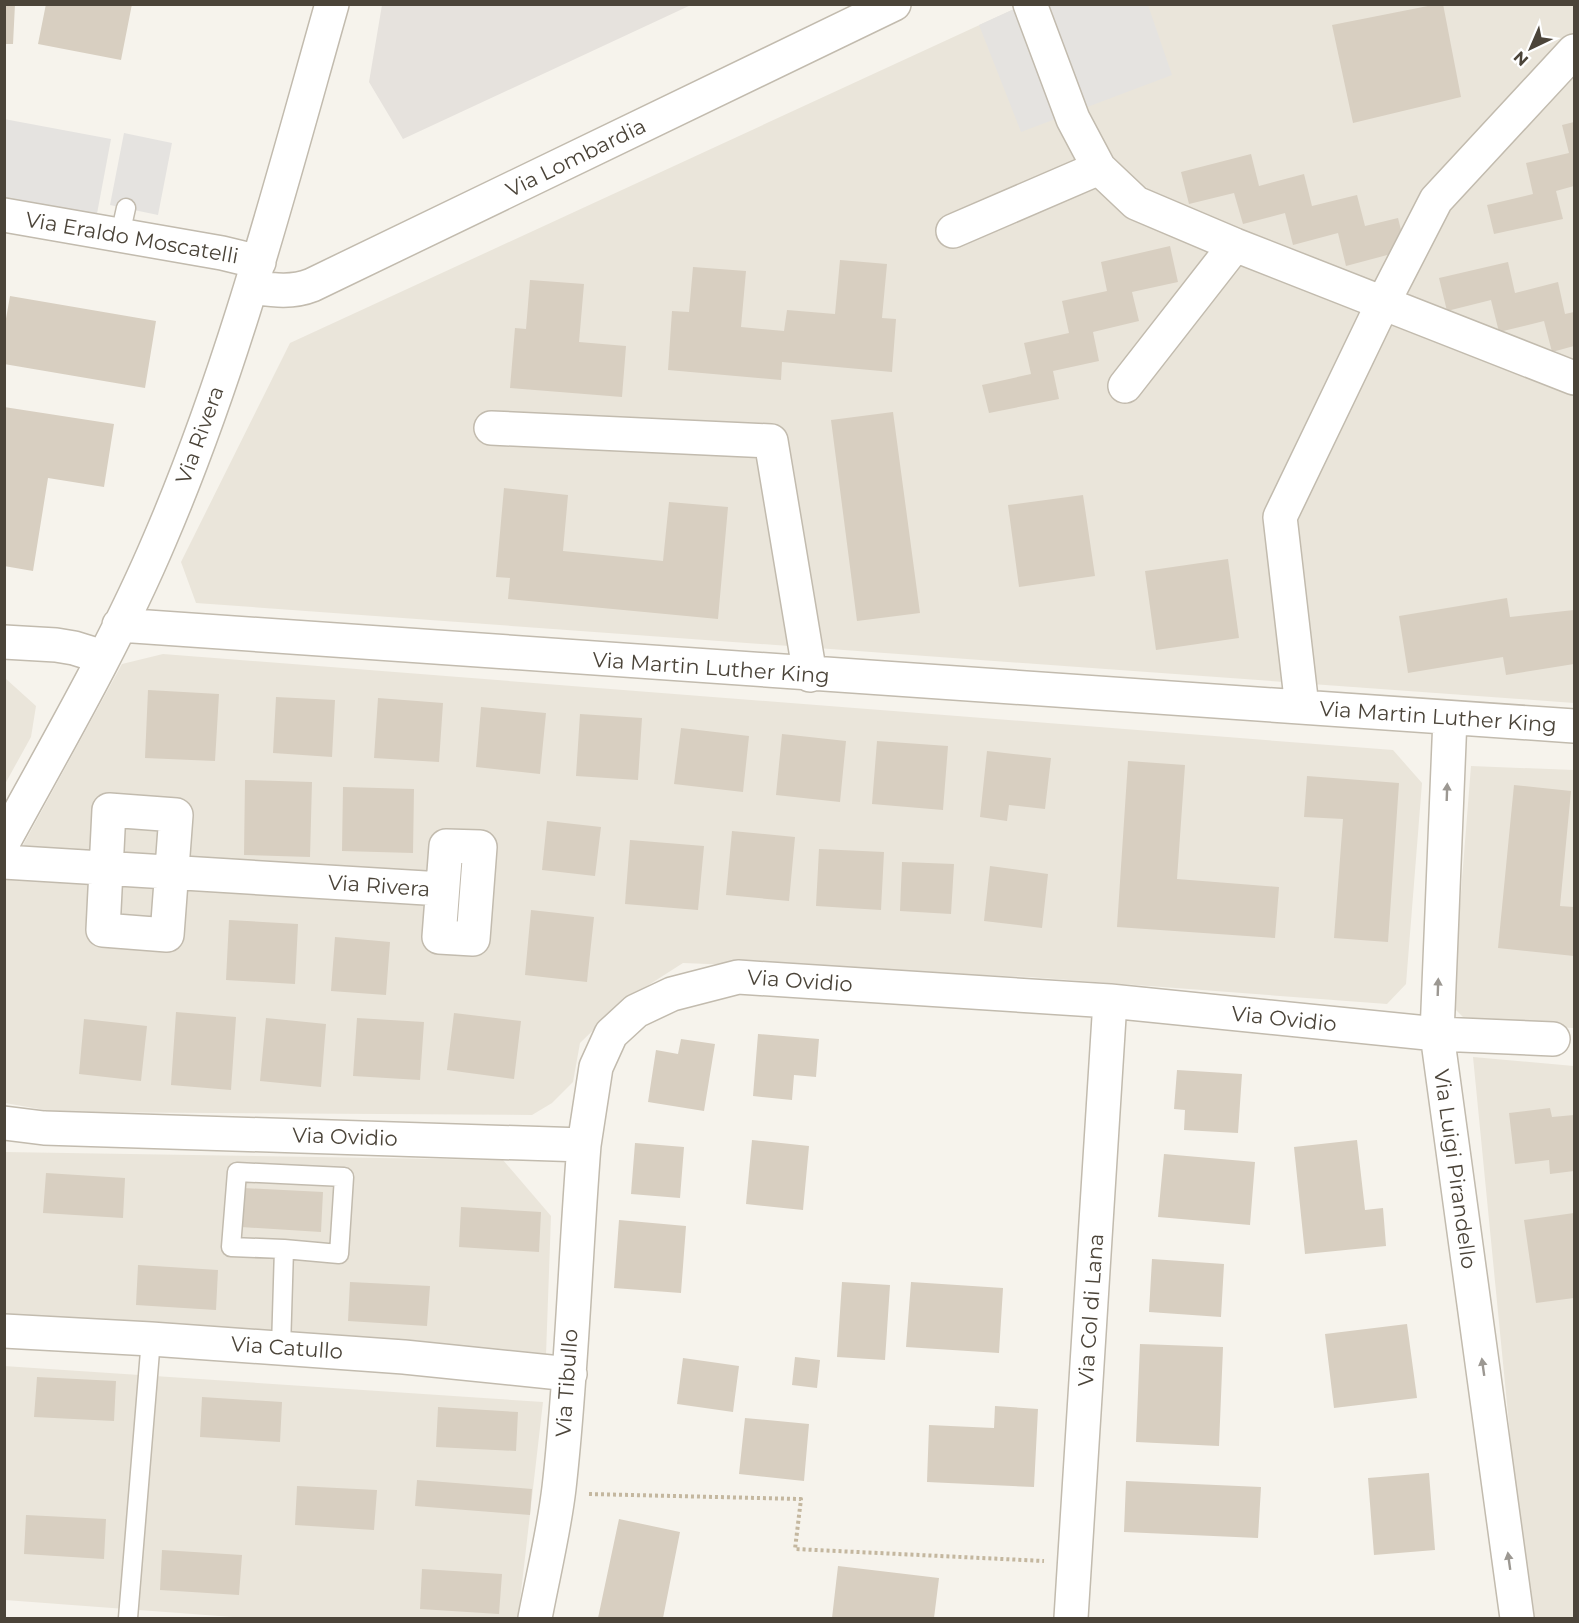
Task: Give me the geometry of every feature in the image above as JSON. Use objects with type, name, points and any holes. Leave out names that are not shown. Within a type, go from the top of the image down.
[{"type":"street","name":"Via Rivera","points":[[4,842],[120,626],[160,540],[192,459],[256,275],[332,4]]},
{"type":"street","name":"Via Lombardia","points":[[256,275],[288,291],[300,290],[312,285],[894,4]]},
{"type":"street","points":[[1030,4],[1073,119],[1099,168],[1136,203],[1235,245],[1575,378]]},
{"type":"street","points":[[1042,4],[1078,102],[1073,119]]},
{"type":"street","name":"Via Martin Luther King","points":[[1302,707],[1280,517],[1383,303],[1436,200],[1575,51]]},
{"type":"street","points":[[953,231],[1099,168]]},
{"type":"street","name":"Via Eraldo Moscatelli","points":[[4,215],[78,222],[123,221],[222,253],[256,275]]},
{"type":"street","points":[[1125,386],[1235,245]]},
{"type":"street","points":[[491,428],[771,441],[810,675]]},
{"type":"street","name":"Via Martin Luther King","points":[[120,626],[1575,726]]},
{"type":"street","points":[[4,642],[56,645],[103,657]]},
{"type":"street","name":"Via Luigi Pirandello","points":[[1450,718],[1437,1034],[1517,1618]]},
{"type":"street","points":[[109,810],[176,815],[167,934],[103,930],[105,868],[109,810]]},
{"type":"street","name":"Via Rivera","points":[[4,862],[442,889]]},
{"type":"street","name":"Via Ovidio","points":[[4,1123],[44,1128],[584,1145],[596,1067],[610,1034],[636,1011],[672,994],[738,976],[1110,1001],[1437,1034],[1553,1040]]},
{"type":"street","name":"Via Col di Lana","points":[[1071,1618],[1110,1001]]},
{"type":"street","name":"Via Tibullo","points":[[535,1618],[558,1491],[570,1374],[572,1310],[584,1145]]},
{"type":"street","name":"Via Catullo","points":[[4,1331],[404,1357],[570,1374]]},
{"type":"lane","points":[[237,1172],[344,1178],[339,1254],[284,1249],[231,1247],[237,1172]]},
{"type":"lane","points":[[281,1348],[284,1249]]},
{"type":"lane","points":[[128,1618],[151,1339]]},
{"type":"path","points":[[558,1491],[580,1494],[801,1499],[795,1549],[1075,1564]]},
{"type":"shaded area","points":[[382,4],[691,5],[403,139],[369,82]]},
{"type":"shaded area","points":[[1023,5],[1574,5],[1574,703],[196,603],[181,562],[290,343]]},
{"type":"shaded area","points":[[1023,5],[1148,5],[1172,75],[1021,132],[979,25]]},
{"type":"shaded area","points":[[4,119],[111,139],[96,219],[5,202]]},
{"type":"shaded area","points":[[124,133],[172,143],[158,215],[110,205]]},
{"type":"shaded area","points":[[163,654],[1393,750],[1422,783],[1406,984],[1387,1004],[1029,977],[683,963],[622,1002],[580,1043],[573,1082],[552,1103],[532,1115],[56,1112],[5,1103],[5,878],[122,664]]},
{"type":"shaded area","points":[[5,678],[36,706],[31,737],[5,784]]},
{"type":"shaded area","points":[[1471,766],[1574,770],[1574,1028],[1470,1024],[1452,1006]]},
{"type":"shaded area","points":[[1473,1057],[1574,1066],[1574,1618],[1528,1618]]},
{"type":"shaded area","points":[[4,1152],[503,1160],[551,1216],[546,1355],[5,1314]]},
{"type":"shaded area","points":[[4,1366],[543,1402],[518,1618],[246,1618],[5,1600]]},
{"type":"building","points":[[5,4],[15,4],[13,44],[5,44]]},
{"type":"building","points":[[46,4],[132,4],[121,60],[38,44]]},
{"type":"building","points":[[1443,4],[1461,97],[1353,123],[1332,25]]},
{"type":"building","points":[[1574,122],[1574,186],[1556,191],[1563,219],[1494,234],[1487,205],[1533,194],[1526,163],[1569,153],[1562,125]]},
{"type":"building","points":[[1251,154],[1259,186],[1304,174],[1312,206],[1357,195],[1365,226],[1398,218],[1406,250],[1346,266],[1338,233],[1293,245],[1285,213],[1243,224],[1234,193],[1189,204],[1181,172]]},
{"type":"building","points":[[1170,246],[1178,282],[1132,292],[1139,321],[1093,332],[1099,361],[1053,371],[1059,399],[989,413],[982,385],[1031,374],[1024,343],[1069,333],[1062,301],[1107,291],[1101,262]]},
{"type":"building","points":[[840,260],[887,264],[882,318],[896,319],[892,372],[782,362],[781,380],[668,370],[672,311],[689,312],[693,267],[746,271],[741,327],[784,331],[787,310],[835,314]]},
{"type":"building","points":[[1508,262],[1515,293],[1558,282],[1565,314],[1574,312],[1574,346],[1552,352],[1544,321],[1499,332],[1491,300],[1447,311],[1439,278]]},
{"type":"building","points":[[530,280],[584,284],[579,342],[626,346],[622,397],[510,388],[515,328],[526,329]]},
{"type":"building","points":[[10,296],[156,321],[145,388],[4,364],[4,330]]},
{"type":"building","points":[[4,407],[114,424],[104,487],[48,478],[33,571],[4,566]]},
{"type":"building","points":[[893,412],[920,613],[857,621],[831,420]]},
{"type":"building","points":[[504,488],[568,495],[563,551],[663,561],[669,502],[728,507],[718,619],[508,599],[510,578],[496,577]]},
{"type":"building","points":[[1083,495],[1095,576],[1019,587],[1008,505]]},
{"type":"building","points":[[1228,559],[1239,638],[1156,650],[1145,571]]},
{"type":"building","points":[[1507,598],[1510,617],[1574,610],[1574,664],[1506,675],[1503,657],[1408,673],[1399,616]]},
{"type":"building","points":[[148,690],[219,694],[215,761],[145,758]]},
{"type":"building","points":[[276,697],[335,700],[332,757],[273,753]]},
{"type":"building","points":[[378,698],[443,703],[439,762],[374,758]]},
{"type":"building","points":[[481,707],[546,713],[540,774],[476,767]]},
{"type":"building","points":[[580,714],[642,718],[638,780],[576,776]]},
{"type":"building","points":[[681,728],[749,736],[743,792],[674,784]]},
{"type":"building","points":[[782,734],[846,741],[840,802],[776,795]]},
{"type":"building","points":[[877,741],[948,746],[943,810],[872,804]]},
{"type":"building","points":[[987,751],[1051,758],[1045,809],[1009,805],[1007,821],[980,817]]},
{"type":"building","points":[[1128,761],[1185,765],[1177,879],[1279,887],[1275,938],[1117,927]]},
{"type":"building","points":[[1307,776],[1399,783],[1388,942],[1334,938],[1343,819],[1304,817]]},
{"type":"building","points":[[245,780],[312,782],[310,857],[244,855]]},
{"type":"building","points":[[1514,785],[1571,791],[1560,906],[1574,907],[1574,956],[1498,948]]},
{"type":"building","points":[[343,787],[414,789],[413,853],[342,851]]},
{"type":"building","points":[[547,821],[601,827],[595,876],[542,870]]},
{"type":"building","points":[[732,831],[795,837],[789,901],[726,895]]},
{"type":"building","points":[[630,840],[704,846],[698,910],[625,904]]},
{"type":"building","points":[[819,849],[884,852],[881,910],[816,906]]},
{"type":"building","points":[[902,862],[954,864],[951,914],[900,911]]},
{"type":"building","points":[[990,866],[1048,874],[1042,928],[984,921]]},
{"type":"building","points":[[531,910],[594,917],[587,982],[525,975]]},
{"type":"building","points":[[229,920],[298,924],[295,984],[226,980]]},
{"type":"building","points":[[335,937],[390,942],[386,995],[331,991]]},
{"type":"building","points":[[176,1012],[236,1017],[231,1090],[171,1085]]},
{"type":"building","points":[[454,1013],[521,1021],[514,1079],[447,1070]]},
{"type":"building","points":[[266,1018],[326,1024],[321,1087],[260,1081]]},
{"type":"building","points":[[357,1018],[424,1022],[420,1080],[353,1076]]},
{"type":"building","points":[[84,1019],[147,1026],[141,1081],[79,1074]]},
{"type":"building","points":[[758,1034],[819,1039],[816,1077],[794,1075],[792,1100],[753,1096]]},
{"type":"building","points":[[681,1039],[715,1044],[704,1111],[648,1102],[656,1050],[678,1054]]},
{"type":"building","points":[[1177,1070],[1242,1074],[1238,1133],[1184,1130],[1185,1110],[1174,1109]]},
{"type":"building","points":[[1550,1108],[1552,1117],[1574,1115],[1574,1171],[1550,1174],[1549,1160],[1515,1164],[1509,1113]]},
{"type":"building","points":[[752,1140],[809,1146],[803,1210],[746,1204]]},
{"type":"building","points":[[1357,1140],[1365,1210],[1383,1208],[1386,1246],[1305,1254],[1294,1147]]},
{"type":"building","points":[[635,1143],[684,1147],[680,1198],[631,1194]]},
{"type":"building","points":[[1164,1154],[1255,1162],[1250,1225],[1158,1217]]},
{"type":"building","points":[[46,1173],[125,1178],[123,1218],[43,1213]]},
{"type":"building","points":[[243,1188],[323,1192],[321,1232],[241,1227]]},
{"type":"building","points":[[461,1207],[541,1212],[539,1252],[459,1247]]},
{"type":"building","points":[[1574,1213],[1574,1298],[1536,1303],[1524,1220]]},
{"type":"building","points":[[619,1220],[686,1226],[681,1293],[614,1288]]},
{"type":"building","points":[[1152,1259],[1224,1264],[1221,1317],[1149,1312]]},
{"type":"building","points":[[138,1265],[218,1270],[216,1310],[136,1305]]},
{"type":"building","points":[[350,1282],[430,1286],[427,1326],[348,1321]]},
{"type":"building","points":[[842,1282],[890,1285],[885,1360],[837,1357]]},
{"type":"building","points":[[911,1282],[1003,1288],[999,1353],[906,1347]]},
{"type":"building","points":[[1407,1324],[1417,1398],[1334,1408],[1325,1334]]},
{"type":"building","points":[[1140,1344],[1223,1347],[1219,1446],[1136,1442]]},
{"type":"building","points":[[795,1357],[820,1360],[817,1388],[792,1385]]},
{"type":"building","points":[[683,1358],[739,1366],[733,1412],[677,1404]]},
{"type":"building","points":[[37,1377],[116,1381],[114,1421],[34,1417]]},
{"type":"building","points":[[202,1397],[282,1402],[280,1442],[200,1437]]},
{"type":"building","points":[[995,1406],[1038,1409],[1034,1487],[927,1482],[929,1425],[994,1428]]},
{"type":"building","points":[[438,1407],[518,1412],[516,1451],[436,1447]]},
{"type":"building","points":[[745,1418],[809,1424],[804,1481],[739,1474]]},
{"type":"building","points":[[1429,1473],[1435,1550],[1374,1555],[1368,1478]]},
{"type":"building","points":[[417,1480],[532,1489],[530,1515],[415,1506]]},
{"type":"building","points":[[1126,1481],[1261,1487],[1258,1538],[1124,1532]]},
{"type":"building","points":[[297,1486],[377,1490],[374,1530],[295,1525]]},
{"type":"building","points":[[26,1515],[106,1519],[104,1559],[24,1554]]},
{"type":"building","points":[[619,1519],[680,1532],[663,1618],[598,1618]]},
{"type":"building","points":[[162,1550],[242,1555],[239,1595],[160,1590]]},
{"type":"building","points":[[838,1566],[939,1578],[934,1618],[832,1618]]},
{"type":"building","points":[[422,1569],[502,1574],[499,1614],[420,1609]]}]
